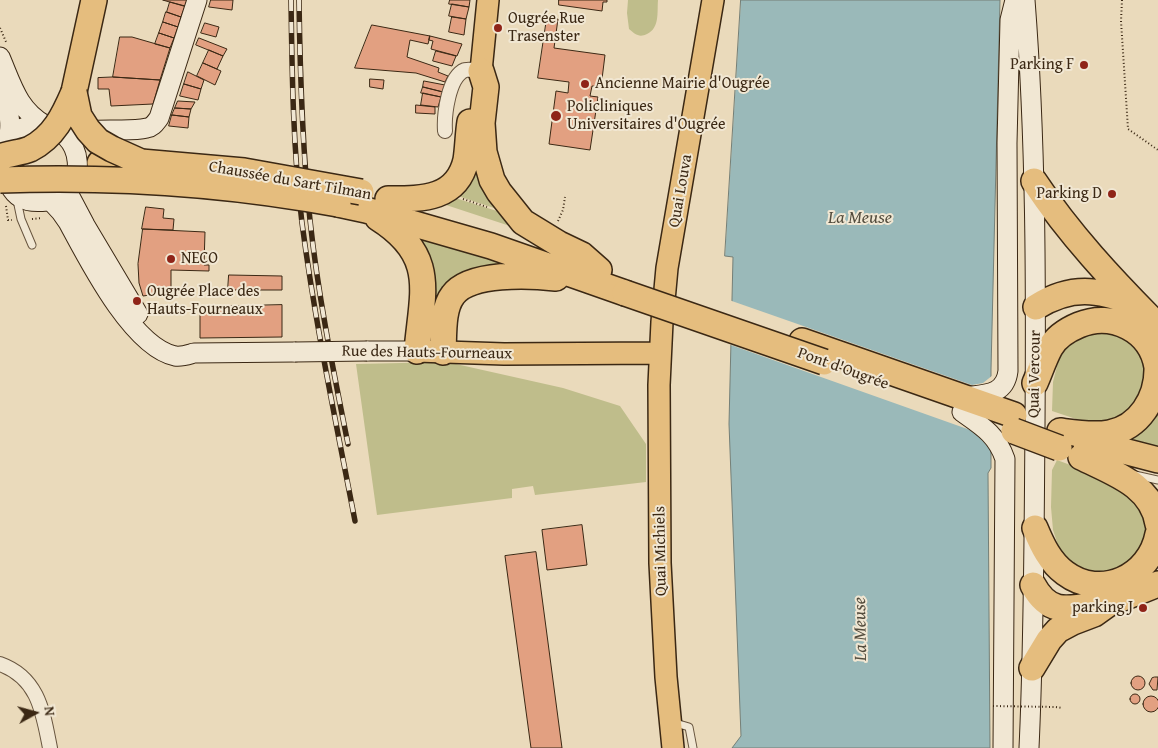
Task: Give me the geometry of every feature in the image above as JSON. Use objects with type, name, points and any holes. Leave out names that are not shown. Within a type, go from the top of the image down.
[{"type":"highway","points":[[4,164],[50,135],[58,125],[74,92],[93,6]]},
{"type":"highway","points":[[388,199],[412,199],[434,196],[446,190],[457,179],[466,156],[473,86],[481,71]]},
{"type":"highway","points":[[481,71],[486,88],[482,122],[484,152],[492,180],[498,192],[524,222],[559,244],[582,255],[599,276]]},
{"type":"highway","points":[[74,92],[79,116],[88,130],[112,150],[141,162]]},
{"type":"highway","name":"Chaussée du Sart Tilman","points":[[4,164],[141,162],[244,171],[353,202],[491,246],[599,276]]},
{"type":"highway","name":"Chaussée du Sart Tilman","points":[[4,164],[63,178],[179,182],[353,202],[388,199],[626,287]]},
{"type":"highway","points":[[1034,181],[1056,214],[1071,232],[1158,326]]},
{"type":"highway","points":[[353,202],[396,231],[409,245],[418,260],[423,277],[423,306],[417,351]]},
{"type":"highway","points":[[443,352],[447,308],[453,295],[465,285],[484,280],[526,275],[599,276]]},
{"type":"highway","name":"Pont d'Ougrée","points":[[626,287],[962,405],[1067,445]]},
{"type":"highway","points":[[1036,307],[1051,297],[1063,293],[1081,291],[1100,292],[1135,303]]},
{"type":"highway","points":[[1035,383],[1050,348],[1058,338],[1075,327],[1091,321],[1108,320],[1122,322],[1138,334],[1153,354],[1157,365],[1156,386],[1150,404],[1144,413],[1129,426],[1110,433],[1089,434],[1067,445]]},
{"type":"highway","points":[[1067,445],[1080,440],[1158,460]]},
{"type":"highway","points":[[1067,445],[1148,484],[1158,491]]},
{"type":"highway","points":[[1067,445],[1141,490],[1153,506],[1158,524]]},
{"type":"highway","points":[[1035,528],[1050,558],[1064,573],[1094,584],[1116,582],[1125,579],[1139,570],[1151,555],[1158,534]]},
{"type":"highway","points":[[1034,585],[1040,596],[1047,603],[1071,610],[1108,604],[1158,584]]},
{"type":"highway","points":[[1032,668],[1058,630],[1094,614],[1108,604]]},
{"type":"main road","points":[[70,140],[85,132],[153,126],[159,118],[197,0]]},
{"type":"main road","points":[[481,71],[488,0]]},
{"type":"main road","name":"Quai Louva","points":[[660,353],[668,268],[713,0]]},
{"type":"main road","points":[[1003,748],[1005,459],[1002,449],[994,437],[962,405],[993,393],[1005,383],[1007,376],[1007,143],[1010,20],[1015,0]]},
{"type":"main road","name":"Quai Vercour","points":[[1025,0],[1034,181],[1036,307],[1034,585],[1028,748]]},
{"type":"main road","points":[[0,57],[20,104],[31,116],[45,126],[65,134],[76,148],[78,169],[67,191],[50,200],[27,200],[21,198],[4,164],[11,125],[10,113],[0,89]]},
{"type":"main road","points":[[4,164],[16,131],[25,127],[45,126]]},
{"type":"main road","points":[[67,191],[85,226],[139,316],[161,336],[194,353]]},
{"type":"main road","name":"Rue des Hauts-Fourneaux","points":[[50,200],[61,212],[108,292],[139,333],[149,342],[174,355],[183,356],[194,353],[367,351],[504,354],[660,353]]},
{"type":"main road","name":"Quai Michiels","points":[[660,353],[660,570],[673,748]]},
{"type":"street","points":[[445,131],[444,112],[458,75],[471,69],[481,71]]},
{"type":"street","points":[[0,664],[17,674],[34,692],[42,706],[50,748]]},
{"type":"lane","points":[[4,164],[21,220],[32,245]]},
{"type":"lane","points":[[1123,472],[1158,480]]},
{"type":"lane","points":[[670,721],[689,727],[693,748]]},
{"type":"path","points":[[1122,0],[1121,21],[1128,129],[1158,150]]},
{"type":"path","points":[[562,214],[565,197]]},
{"type":"path","points":[[460,198],[487,207]]},
{"type":"path","points":[[993,706],[1062,708]]},
{"type":"shaded area","points":[[628,0],[658,0],[656,24],[647,34],[635,34],[629,29]]},
{"type":"shaded area","points":[[471,155],[497,209],[452,194]]},
{"type":"shaded area","points":[[452,197],[500,212],[516,228],[440,203]]},
{"type":"shaded area","points":[[412,233],[516,267],[436,320]]},
{"type":"shaded area","points":[[1100,330],[1130,342],[1139,352],[1149,370],[1134,409],[1105,424],[1082,421],[1052,411],[1053,382],[1059,358],[1069,341]]},
{"type":"shaded area","points":[[447,362],[563,388],[620,406],[646,444],[646,482],[535,495],[533,486],[512,489],[512,498],[377,515],[356,364]]},
{"type":"shaded area","points":[[1158,406],[1158,447],[1131,439],[1131,437]]},
{"type":"shaded area","points":[[1057,460],[1134,494],[1148,527],[1137,559],[1105,575],[1083,571],[1062,557],[1053,530],[1051,507],[1052,470]]},
{"type":"water","name":"La Meuse","points":[[741,0],[1000,0],[991,369],[991,468],[988,473],[990,748],[732,748],[741,736],[729,424],[733,257],[725,256]]},
{"type":"pier","points":[[729,300],[972,385],[983,383],[993,375],[993,452],[990,446],[973,431],[728,344]]},
{"type":"building","points":[[163,0],[187,0],[185,6]]},
{"type":"building","points":[[211,0],[233,0],[232,10],[209,7]]},
{"type":"building","points":[[450,0],[470,0],[469,7],[449,4]]},
{"type":"building","points":[[559,0],[607,0],[607,2],[603,2],[602,11],[559,5]]},
{"type":"building","points":[[170,2],[185,6],[181,17],[167,12]]},
{"type":"building","points":[[452,4],[469,7],[466,19],[449,16]]},
{"type":"building","points":[[166,12],[181,17],[178,27],[163,22]]},
{"type":"building","points":[[452,17],[466,19],[464,35],[449,32]]},
{"type":"building","name":"Ancienne Mairie d'Ougrée","points":[[547,18],[558,19],[554,48],[605,55],[601,87],[592,86],[590,96],[598,97],[590,150],[549,144],[556,91],[568,93],[569,82],[538,78]]},
{"type":"building","points":[[163,22],[178,27],[174,38],[159,33]]},
{"type":"building","points":[[205,23],[219,27],[216,37],[201,33]]},
{"type":"building","points":[[372,25],[430,36],[428,44],[410,40],[407,57],[439,68],[438,72],[448,76],[445,82],[416,73],[355,68]]},
{"type":"building","points":[[159,33],[174,38],[170,48],[155,44]]},
{"type":"building","points":[[430,36],[462,44],[457,56],[431,49],[433,41],[429,40]]},
{"type":"building","points":[[120,37],[132,37],[170,48],[160,80],[113,77]]},
{"type":"building","points":[[199,38],[227,49],[223,56],[196,45]]},
{"type":"building","points":[[209,50],[223,56],[217,69],[203,63]]},
{"type":"building","points":[[436,51],[456,56],[452,66],[433,61]]},
{"type":"building","points":[[203,63],[221,71],[215,85],[197,76]]},
{"type":"building","points":[[188,72],[204,80],[201,89],[184,84]]},
{"type":"building","points":[[98,78],[160,80],[153,104],[111,106],[109,89],[98,89]]},
{"type":"building","points":[[370,79],[384,80],[383,89],[370,87]]},
{"type":"building","points":[[424,81],[445,85],[443,92],[423,87]]},
{"type":"building","points":[[184,84],[201,89],[198,100],[180,96]]},
{"type":"building","points":[[423,87],[443,92],[441,97],[421,93]]},
{"type":"building","points":[[423,93],[441,97],[438,107],[421,105]]},
{"type":"building","points":[[178,101],[195,102],[191,109],[175,108]]},
{"type":"building","points":[[416,105],[435,107],[435,114],[416,113]]},
{"type":"building","points":[[175,108],[191,109],[189,117],[172,115]]},
{"type":"building","points":[[172,115],[189,117],[188,128],[169,126]]},
{"type":"building","points":[[146,207],[164,209],[163,218],[174,219],[173,230],[142,229]]},
{"type":"building","name":"NECO","points":[[143,229],[205,232],[204,265],[209,265],[209,271],[171,270],[171,292],[143,296],[139,283],[138,264]]},
{"type":"building","points":[[229,275],[282,276],[282,290],[228,290]]},
{"type":"building","points":[[282,305],[282,337],[200,338],[200,307]]},
{"type":"building","points":[[582,525],[587,565],[547,570],[542,530]]},
{"type":"building","points":[[536,552],[562,748],[531,748],[505,556]]},
{"type":"building","points":[[1135,676],[1141,676],[1145,683],[1141,690],[1135,690],[1131,686],[1131,680]]},
{"type":"building","points":[[1158,677],[1157,690],[1153,690],[1149,684],[1152,678]]},
{"type":"building","points":[[1133,694],[1137,694],[1140,699],[1139,703],[1133,704],[1130,701],[1130,697]]},
{"type":"building","points":[[1148,696],[1154,696],[1159,701],[1157,710],[1148,712],[1143,707],[1143,701]]},
{"type":"railway","points":[[291,0],[295,140],[302,223],[319,335],[355,521]]},
{"type":"railway","points":[[299,0],[305,165],[313,248],[331,360],[348,444]]},
{"type":"place","name":"Ougrée Rue Trasenster","points":[[498,28]]},
{"type":"place","name":"Parking F","points":[[1084,65]]},
{"type":"place","name":"Ancienne Mairie d'Ougrée","points":[[585,84]]},
{"type":"place","name":"Policliniques Universitaires d'Ougrée","points":[[556,116]]},
{"type":"place","name":"Parking D","points":[[1112,194]]},
{"type":"place","name":"NECO","points":[[171,259]]},
{"type":"place","name":"Ougrée Place des Hauts-Fourneaux","points":[[137,301]]},
{"type":"place","name":"parking J","points":[[1143,608]]}]
